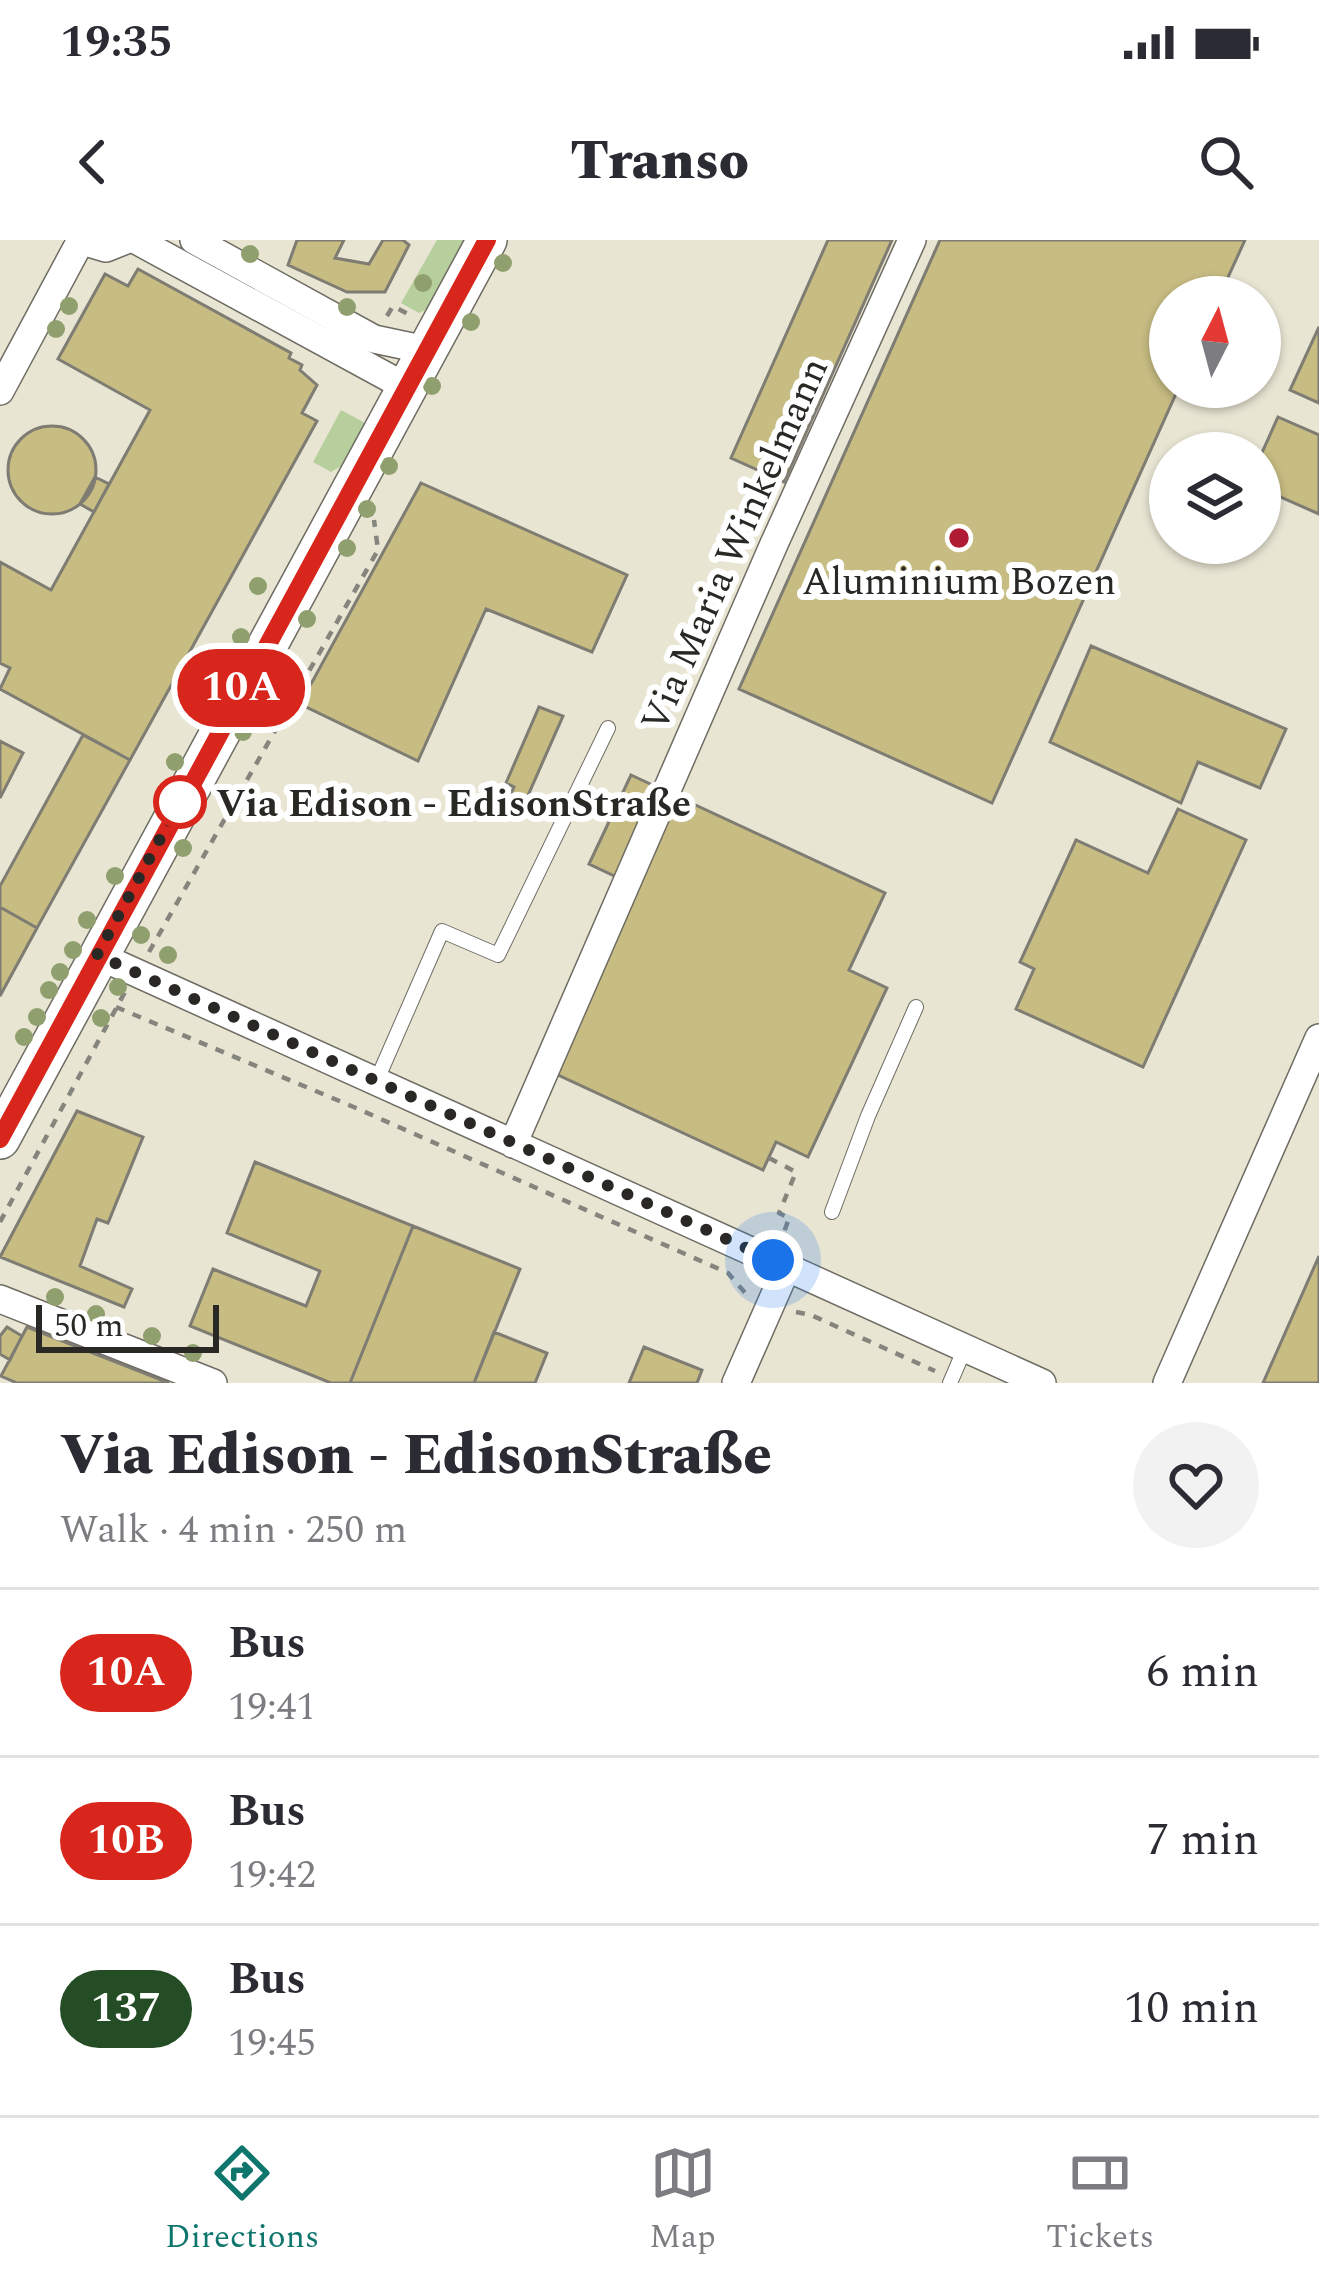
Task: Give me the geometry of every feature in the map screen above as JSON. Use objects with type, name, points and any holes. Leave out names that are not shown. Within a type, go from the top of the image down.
[{"type":"main road","points":[[0,1139],[406,387],[420,334],[487,240]]},
{"type":"street","points":[[0,391],[80,241],[106,248],[131,240],[406,387]]},
{"type":"street","points":[[194,240],[374,339],[420,334]]},
{"type":"street","name":"Via Maria Winkelmann","points":[[514,1144],[912,240]]},
{"type":"street","points":[[97,955],[1042,1383]]},
{"type":"street","points":[[1167,1383],[1319,1039]]},
{"type":"street","points":[[736,1383],[787,1267]]},
{"type":"street","points":[[0,1299],[213,1383]]},
{"type":"lane","points":[[376,1082],[442,931],[498,955],[608,728]]},
{"type":"lane","points":[[832,1212],[916,1007]]},
{"type":"lane","points":[[951,1381],[965,1348]]},
{"type":"path","points":[[382,326],[393,306],[420,334]]},
{"type":"path","points":[[0,1222],[116,1007],[378,550],[373,523],[376,501]]},
{"type":"path","points":[[116,1007],[728,1273],[746,1294],[769,1307],[811,1315],[951,1381]]},
{"type":"path","points":[[769,1158],[796,1172],[779,1214],[789,1218]]},
{"type":"shaded area","points":[[0,240],[1319,240],[1319,1383],[0,1383]]},
{"type":"green space","points":[[437,240],[466,240],[431,307],[419,313],[401,303]]},
{"type":"green space","points":[[341,410],[365,423],[343,465],[331,472],[313,462]]},
{"type":"building","points":[[297,240],[344,240],[335,258],[369,264],[383,240],[403,240],[409,245],[385,292],[347,292],[288,265]]},
{"type":"building","points":[[828,240],[892,240],[784,482],[731,458]]},
{"type":"building","name":"Aluminium Bozen","points":[[940,240],[1245,240],[1229,276],[1149,276],[1149,408],[1170,408],[1159,432],[1149,432],[1149,454],[992,803],[739,689]]},
{"type":"building","points":[[138,269],[291,353],[289,358],[302,365],[300,370],[317,385],[302,413],[317,421],[130,760],[0,689],[10,668],[0,663],[0,562],[51,590],[150,410],[58,359],[105,274],[128,286]]},
{"type":"building","points":[[1319,327],[1319,403],[1290,390]]},
{"type":"building","points":[[1278,417],[1319,435],[1319,514],[1281,497],[1281,432],[1271,432]]},
{"type":"building","points":[[52,426],[83,439],[96,470],[83,501],[52,514],[21,501],[8,470],[21,439]]},
{"type":"building","points":[[95,477],[109,484],[94,512],[80,504]]},
{"type":"building","points":[[421,483],[627,575],[592,652],[486,609],[418,761],[300,704]]},
{"type":"building","points":[[1091,646],[1286,729],[1260,788],[1198,762],[1181,803],[1050,742]]},
{"type":"building","points":[[539,707],[563,716],[522,809],[508,801],[514,787],[506,783]]},
{"type":"building","points":[[83,735],[130,760],[37,928],[0,907],[0,886]]},
{"type":"building","points":[[0,741],[23,753],[0,798]]},
{"type":"building","points":[[631,775],[885,893],[849,970],[887,988],[808,1157],[776,1142],[763,1170],[543,1068],[629,883],[589,864]]},
{"type":"building","points":[[1178,809],[1246,840],[1143,1067],[1016,1009],[1034,969],[1020,962],[1076,840],[1148,873]]},
{"type":"building","points":[[0,907],[37,928],[0,996]]},
{"type":"building","points":[[77,1111],[143,1137],[108,1223],[97,1219],[80,1266],[132,1289],[124,1307],[0,1257]]},
{"type":"building","points":[[255,1162],[413,1226],[350,1383],[331,1383],[190,1326],[213,1269],[306,1306],[320,1271],[227,1233]]},
{"type":"building","points":[[413,1226],[520,1269],[474,1383],[350,1383]]},
{"type":"building","points":[[1319,1256],[1319,1383],[1263,1383]]},
{"type":"building","points":[[7,1327],[22,1336],[10,1360],[0,1354],[0,1336]]},
{"type":"building","points":[[27,1327],[169,1383],[17,1383],[1,1376]]},
{"type":"building","points":[[494,1332],[547,1353],[535,1383],[474,1383]]},
{"type":"building","points":[[644,1347],[702,1370],[697,1383],[629,1383]]},
{"type":"bus line","name":"10A","points":[[0,1139],[487,240]]},
{"type":"place","name":"Aluminium Bozen","points":[[959,538]]},
{"type":"place","name":"Via Edison - EdisonStraße","points":[[180,802]]},
{"type":"route","points":[[180,802],[97,955],[773,1260]]}]
